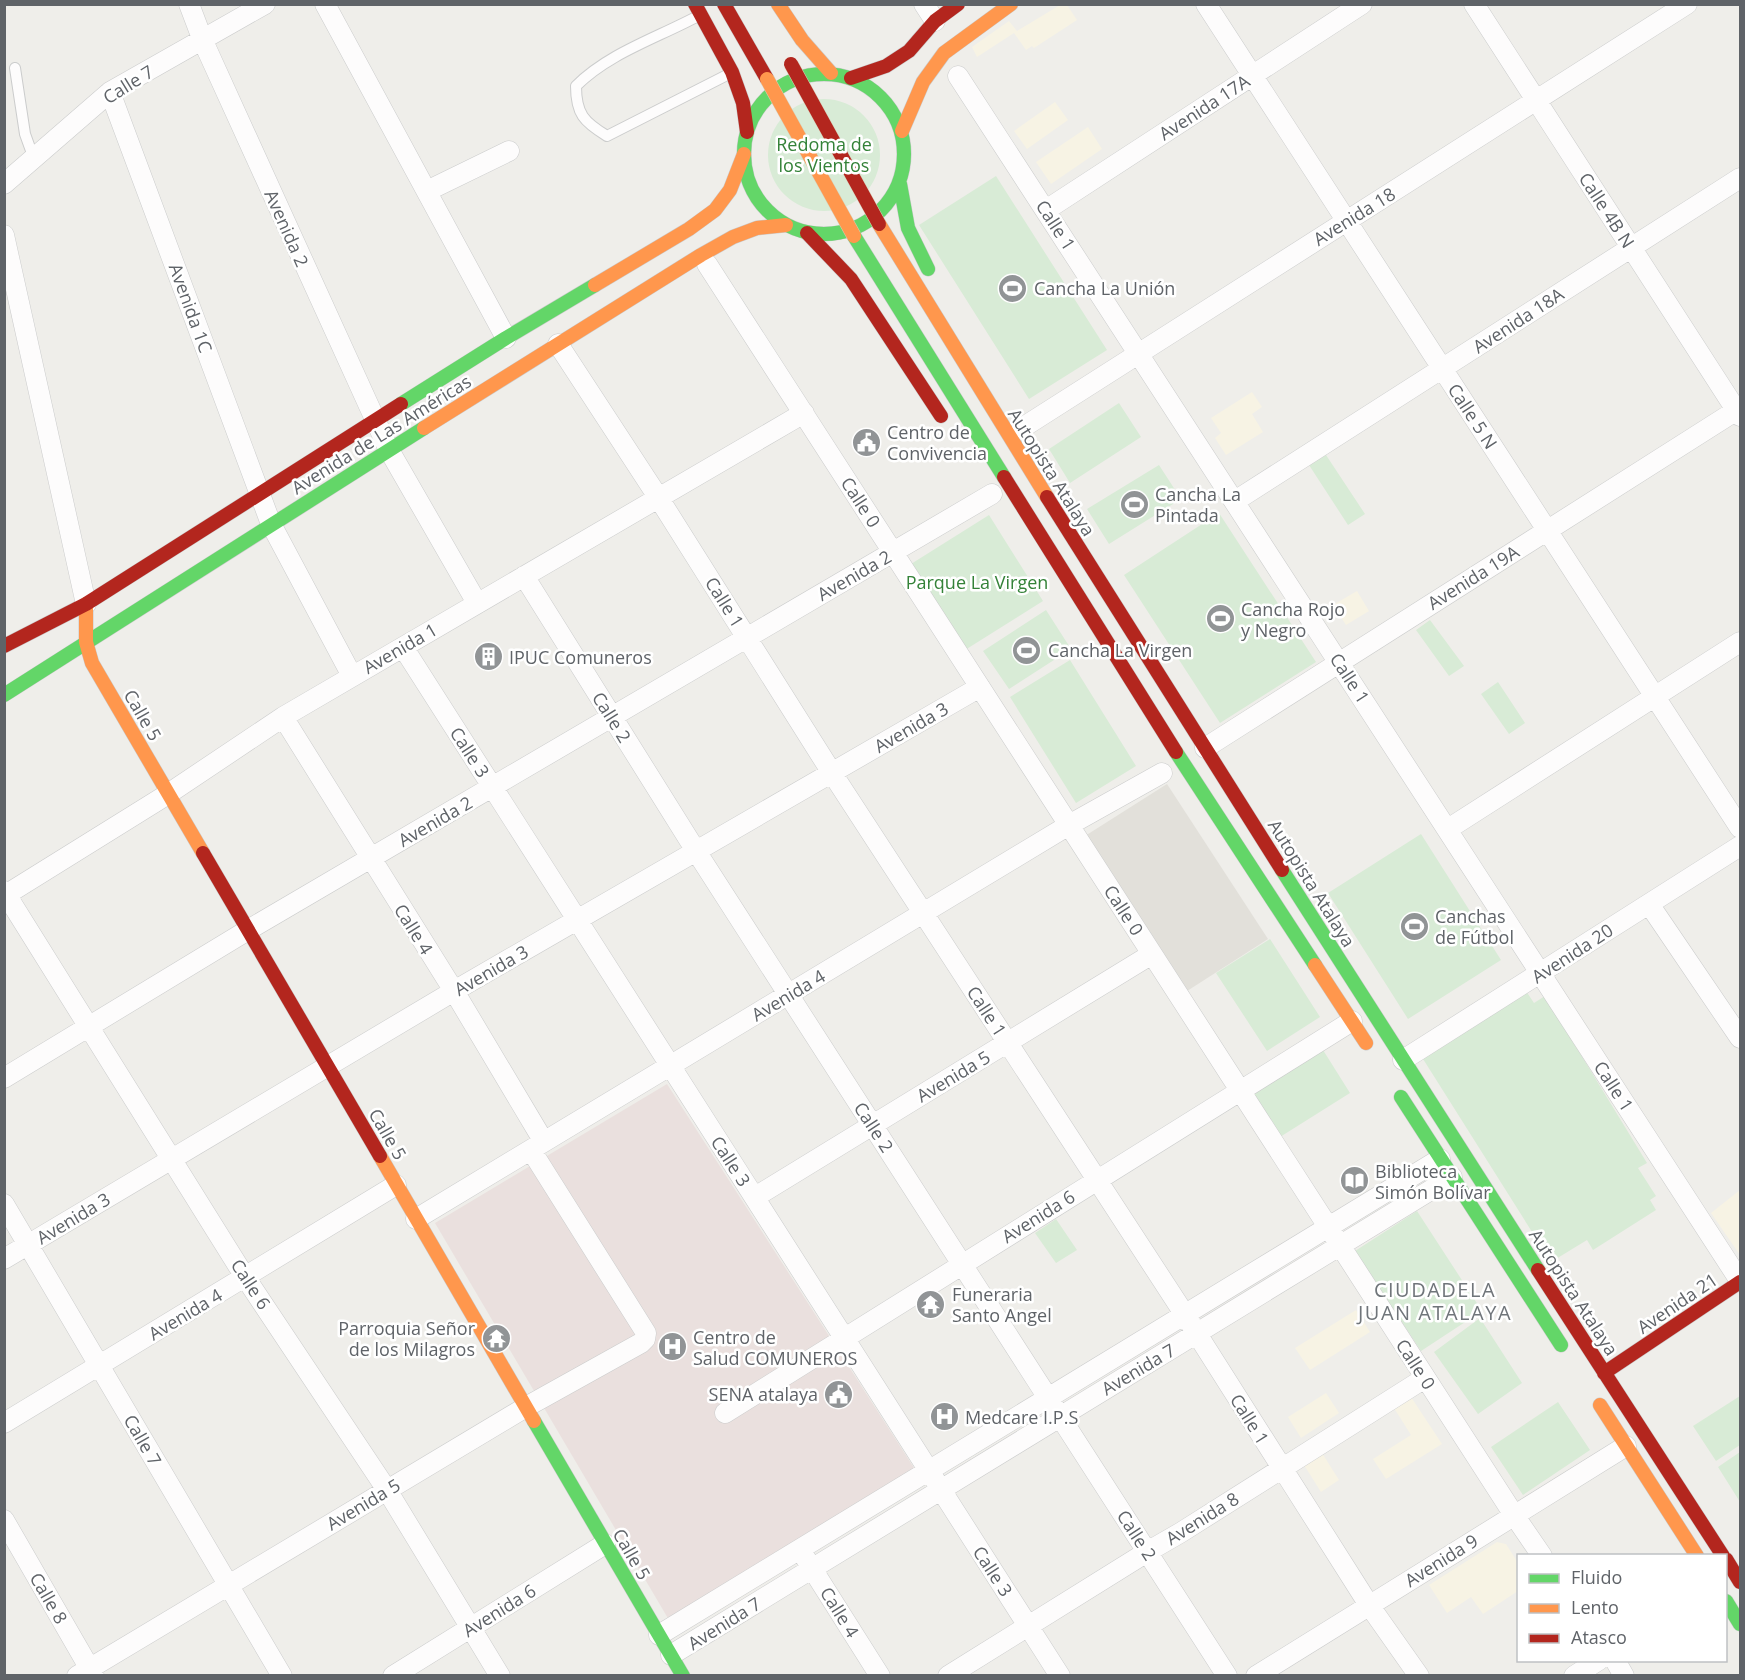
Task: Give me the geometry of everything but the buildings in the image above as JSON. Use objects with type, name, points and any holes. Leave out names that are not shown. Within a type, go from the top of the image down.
[{"type":"main road","points":[[724,4],[854,236],[1150,711],[1371,1050]]},
{"type":"main road","points":[[778,4],[797,36],[831,73]]},
{"type":"main road","points":[[851,78],[886,66],[909,51],[929,13],[958,4]]},
{"type":"main road","points":[[902,131],[923,82],[944,53],[1011,4]]},
{"type":"main road","points":[[698,10],[732,72],[743,103],[747,132],[744,154],[747,175],[755,195],[768,212],[786,225],[807,233],[826,235],[845,232],[863,225],[885,207],[900,183],[905,166],[902,131],[891,109],[874,90],[851,78],[831,73],[809,74],[788,81],[762,101],[747,132]]},
{"type":"main road","name":"Autopista Atalaya","points":[[785,54],[879,224],[1008,437],[1604,1373],[1619,1386],[1722,1554]]},
{"type":"main road","name":"Avenida de Las Américas","points":[[4,646],[86,604],[506,338],[681,233],[715,210],[730,190],[744,154]]},
{"type":"main road","points":[[900,183],[903,212],[913,243],[935,281]]},
{"type":"main road","name":"Avenida de Las Américas","points":[[4,695],[701,255],[733,237],[757,228],[786,225]]},
{"type":"main road","points":[[807,233],[851,279],[947,424]]},
{"type":"main road","points":[[1116,580],[1171,670],[1180,708]]},
{"type":"main road","name":"Calle 5","points":[[86,604],[86,642],[92,663],[683,1676]]},
{"type":"main road","points":[[1100,656],[1150,711]]},
{"type":"main road","points":[[1396,1089],[1568,1356]]},
{"type":"main road","name":"Avenida 21","points":[[1604,1373],[1740,1281]]},
{"type":"main road","points":[[1594,1396],[1695,1554]]},
{"type":"main road","name":"Autopista Atalaya","points":[[1727,1562],[1740,1582]]},
{"type":"main road","points":[[1727,1603],[1740,1624]]},
{"type":"street","name":"Avenida 2","points":[[189,4],[203,41],[375,422],[477,603]]},
{"type":"street","name":"Calle 7","points":[[4,184],[110,92],[265,4]]},
{"type":"street","points":[[325,4],[506,338]]},
{"type":"street","name":"Calle 5 N","points":[[1206,4],[1740,828]]},
{"type":"street","name":"Avenida 17A","points":[[1046,210],[1362,4]]},
{"type":"street","name":"Calle 4B N","points":[[1474,4],[1739,411]]},
{"type":"street","name":"Avenida 18","points":[[1022,428],[1687,4]]},
{"type":"street","name":"Calle 1","points":[[958,76],[1740,1281]]},
{"type":"street","name":"Avenida 1C","points":[[110,92],[271,525],[352,676]]},
{"type":"street","points":[[427,191],[508,152]]},
{"type":"street","name":"Avenida 18A","points":[[1235,501],[1740,178]]},
{"type":"street","points":[[4,235],[86,604]]},
{"type":"street","name":"Calle 0","points":[[707,264],[1541,1554]]},
{"type":"street","name":"Calle 1","points":[[558,344],[832,772],[1185,1315],[1369,1605],[1419,1676]]},
{"type":"street","name":"Avenida 19A","points":[[1205,748],[1547,530],[1739,411]]},
{"type":"street","name":"Avenida 1","points":[[5,894],[168,794],[283,717],[804,413]]},
{"type":"street","name":"Avenida 2","points":[[4,1078],[248,930],[992,494]]},
{"type":"street","name":"Calle 2","points":[[524,576],[696,851],[1227,1676]]},
{"type":"street","points":[[1448,829],[1740,642]]},
{"type":"street","name":"Calle 3","points":[[403,647],[1060,1676]]},
{"type":"street","name":"Avenida 3","points":[[4,1259],[454,992],[980,687]]},
{"type":"street","name":"Calle 4","points":[[283,717],[454,992],[538,1146],[646,1333]]},
{"type":"street","name":"Avenida 4","points":[[416,1219],[1069,825],[1162,773]]},
{"type":"street","name":"Avenida 20","points":[[1403,1060],[1740,846]]},
{"type":"street","name":"Calle 6","points":[[5,894],[245,1277],[387,1490],[500,1676]]},
{"type":"street","points":[[1649,904],[1740,1038]]},
{"type":"street","name":"Avenida 5","points":[[755,1197],[1152,954]]},
{"type":"street","name":"Avenida 6","points":[[724,1413],[1352,1021]]},
{"type":"street","name":"Avenida 7","points":[[659,1635],[1440,1159]]},
{"type":"street","name":"Avenida 7","points":[[671,1655],[1452,1176]]},
{"type":"street","name":"Avenida 4","points":[[4,1423],[396,1185]]},
{"type":"street","name":"Calle 7","points":[[4,1204],[282,1676]]},
{"type":"street","name":"Avenida 5","points":[[87,1673],[228,1585],[526,1407],[641,1343],[646,1333]]},
{"type":"street","name":"Avenida 8","points":[[948,1676],[1425,1378]]},
{"type":"street","name":"Avenida 9","points":[[1256,1676],[1626,1446]]},
{"type":"street","name":"Calle 8","points":[[4,1520],[87,1673]]},
{"type":"street","name":"Avenida 6","points":[[393,1676],[605,1544]]},
{"type":"street","name":"Calle 4","points":[[800,1549],[880,1676]]},
{"type":"street","points":[[1574,1676],[1596,1662]]},
{"type":"street","points":[[1616,1662],[1624,1676]]},
{"type":"lane","points":[[698,10],[589,73],[576,86],[576,102],[582,116],[590,126],[607,136],[732,72]]},
{"type":"lane","points":[[15,68],[25,134],[34,159]]},
{"type":"shaded area","points":[[1060,5],[1067,5],[1077,20],[1034,48],[1032,46],[1026,50],[1014,33],[977,57],[972,47],[1009,21],[1017,31]]},
{"type":"shaded area","points":[[1055,102],[1068,120],[1027,149],[1014,131]]},
{"type":"shaded area","points":[[1088,127],[1102,149],[1051,184],[1036,162]]},
{"type":"shaded area","points":[[1252,392],[1262,407],[1252,414],[1263,432],[1226,455],[1215,438],[1221,433],[1211,418]]},
{"type":"shaded area","points":[[1357,591],[1369,611],[1346,625],[1333,605]]},
{"type":"shaded area","points":[[1167,784],[1268,939],[1184,993],[1085,836]]},
{"type":"shaded area","name":"Centro de Salud COMUNEROS","points":[[667,1084],[916,1471],[669,1620],[435,1223]]},
{"type":"shaded area","points":[[1740,1190],[1740,1255],[1711,1213]]},
{"type":"shaded area","points":[[1356,1310],[1370,1332],[1310,1370],[1295,1348]]},
{"type":"shaded area","points":[[1326,1393],[1339,1413],[1301,1438],[1288,1417]]},
{"type":"shaded area","points":[[1411,1397],[1442,1444],[1386,1479],[1373,1459],[1411,1435],[1394,1408]]},
{"type":"shaded area","points":[[1322,1453],[1339,1480],[1321,1492],[1304,1465]]},
{"type":"shaded area","points":[[1497,1542],[1506,1544],[1517,1561],[1517,1592],[1483,1614],[1471,1597],[1447,1613],[1429,1585]]},
{"type":"green space","name":"Redoma de los Vientos","points":[[824,99],[846,103],[864,115],[876,133],[880,155],[876,177],[864,195],[846,207],[824,211],[802,207],[784,195],[772,177],[768,155],[772,133],[784,115],[802,103]]},
{"type":"green space","name":"Cancha La Unión","points":[[996,176],[1107,350],[1029,399],[919,225]]},
{"type":"green space","name":"Cancha La Pintada","points":[[1119,403],[1141,437],[1070,483],[1049,449]]},
{"type":"green space","points":[[1326,455],[1365,514],[1348,525],[1309,465]]},
{"type":"green space","name":"Cancha La Pintada","points":[[1159,465],[1181,499],[1109,544],[1087,509]]},
{"type":"green space","name":"Cancha Rojo y Negro","points":[[1219,513],[1316,662],[1220,723],[1124,575]]},
{"type":"green space","name":"Parque La Virgen","points":[[989,515],[1043,601],[965,650],[911,564]]},
{"type":"green space","name":"Cancha La Virgen","points":[[1046,610],[1071,649],[1009,689],[983,651]]},
{"type":"green space","points":[[1430,620],[1464,666],[1449,676],[1416,630]]},
{"type":"green space","points":[[1070,660],[1136,766],[1076,803],[1010,697]]},
{"type":"green space","points":[[1498,682],[1525,723],[1509,734],[1481,694]]},
{"type":"green space","name":"Canchas de Fútbol","points":[[1421,834],[1501,960],[1408,1019],[1328,893]]},
{"type":"green space","points":[[1270,939],[1320,1017],[1267,1051],[1216,973]]},
{"type":"green space","points":[[1524,988],[1534,1003],[1545,996],[1647,1163],[1638,1168],[1656,1196],[1650,1200],[1656,1210],[1593,1250],[1587,1240],[1551,1262],[1418,1051]]},
{"type":"green space","points":[[1323,1050],[1350,1093],[1280,1137],[1250,1092]]},
{"type":"green space","points":[[1417,1211],[1482,1311],[1421,1351],[1355,1251]]},
{"type":"green space","points":[[1056,1219],[1077,1250],[1056,1263],[1035,1233]]},
{"type":"green space","points":[[1480,1318],[1522,1383],[1478,1414],[1434,1352]]},
{"type":"green space","points":[[1740,1396],[1740,1445],[1716,1461],[1693,1426]]},
{"type":"green space","points":[[1558,1402],[1590,1450],[1523,1495],[1491,1447]]},
{"type":"green space","points":[[1740,1452],[1740,1502],[1718,1467]]},
{"type":"traffic: fast","points":[[824,74],[840,75],[855,80],[869,87],[881,97],[891,109],[898,123],[903,138],[904,154],[903,170],[898,185],[891,199],[881,211],[869,221],[855,228],[840,233],[824,234],[808,233],[793,228],[779,221],[767,211],[757,199],[750,185],[745,170],[744,154],[745,138],[750,123],[757,109],[767,97],[779,87],[793,80],[808,75],[824,74]]},
{"type":"traffic: fast","points":[[900,184],[908,228],[928,269]]},
{"type":"traffic: fast","points":[[854,236],[1004,477]]},
{"type":"traffic: fast","points":[[401,404],[595,285]]},
{"type":"traffic: fast","points":[[4,695],[424,428]]},
{"type":"traffic: fast","points":[[1176,752],[1315,965]]},
{"type":"traffic: fast","points":[[1282,870],[1538,1270]]},
{"type":"traffic: fast","points":[[1401,1097],[1561,1345]]},
{"type":"traffic: fast","points":[[534,1421],[683,1676]]},
{"type":"traffic: fast","points":[[1727,1603],[1740,1624]]},
{"type":"traffic: slow","points":[[778,4],[802,40],[831,73]]},
{"type":"traffic: slow","points":[[902,131],[923,82],[944,53],[1011,4]]},
{"type":"traffic: slow","points":[[767,79],[854,236]]},
{"type":"traffic: slow","points":[[595,285],[689,229],[715,210],[730,190],[744,154]]},
{"type":"traffic: slow","points":[[879,224],[1047,497]]},
{"type":"traffic: slow","points":[[424,428],[733,237],[757,228],[786,225]]},
{"type":"traffic: slow","points":[[86,604],[86,642],[92,663],[203,853]]},
{"type":"traffic: slow","points":[[1315,965],[1366,1043]]},
{"type":"traffic: slow","points":[[380,1156],[534,1421]]},
{"type":"traffic: slow","points":[[1600,1405],[1696,1554]]},
{"type":"traffic: jam","points":[[695,4],[732,72],[743,103],[747,132]]},
{"type":"traffic: jam","points":[[724,4],[767,79]]},
{"type":"traffic: jam","points":[[851,78],[886,66],[909,51],[935,21],[958,4]]},
{"type":"traffic: jam","points":[[791,64],[879,224]]},
{"type":"traffic: jam","points":[[807,233],[851,279],[941,416]]},
{"type":"traffic: jam","points":[[4,646],[86,604],[401,404]]},
{"type":"traffic: jam","points":[[1004,477],[1176,752]]},
{"type":"traffic: jam","points":[[1047,497],[1282,870]]},
{"type":"traffic: jam","points":[[203,853],[380,1156]]},
{"type":"traffic: jam","points":[[1538,1270],[1722,1554]]},
{"type":"traffic: jam","points":[[1604,1373],[1740,1282]]},
{"type":"traffic: jam","points":[[1727,1561],[1740,1582]]},
{"type":"place","name":"Cancha La Unión","points":[[1013,288]]},
{"type":"place","name":"Centro de Convivencia","points":[[866,442]]},
{"type":"place","name":"Cancha La Pintada","points":[[1134,504]]},
{"type":"place","name":"Cancha Rojo y Negro","points":[[1220,619]]},
{"type":"place","name":"Cancha La Virgen","points":[[1027,650]]},
{"type":"place","name":"IPUC Comuneros","points":[[488,657]]},
{"type":"place","name":"Canchas de Fútbol","points":[[1414,926]]},
{"type":"place","name":"Biblioteca Simón Bolívar","points":[[1354,1181]]},
{"type":"place","name":"Funeraria Santo Angel","points":[[931,1304]]},
{"type":"place","name":"Parroquia Señor de los Milagros","points":[[496,1338]]},
{"type":"place","name":"Centro de Salud COMUNEROS","points":[[672,1347]]},
{"type":"place","name":"SENA atalaya","points":[[839,1394]]},
{"type":"place","name":"Medcare I.P.S","points":[[944,1417]]},
{"type":"district","name":"CIUDADELA JUAN ATALAYA","points":[[1435,1300]]}]
